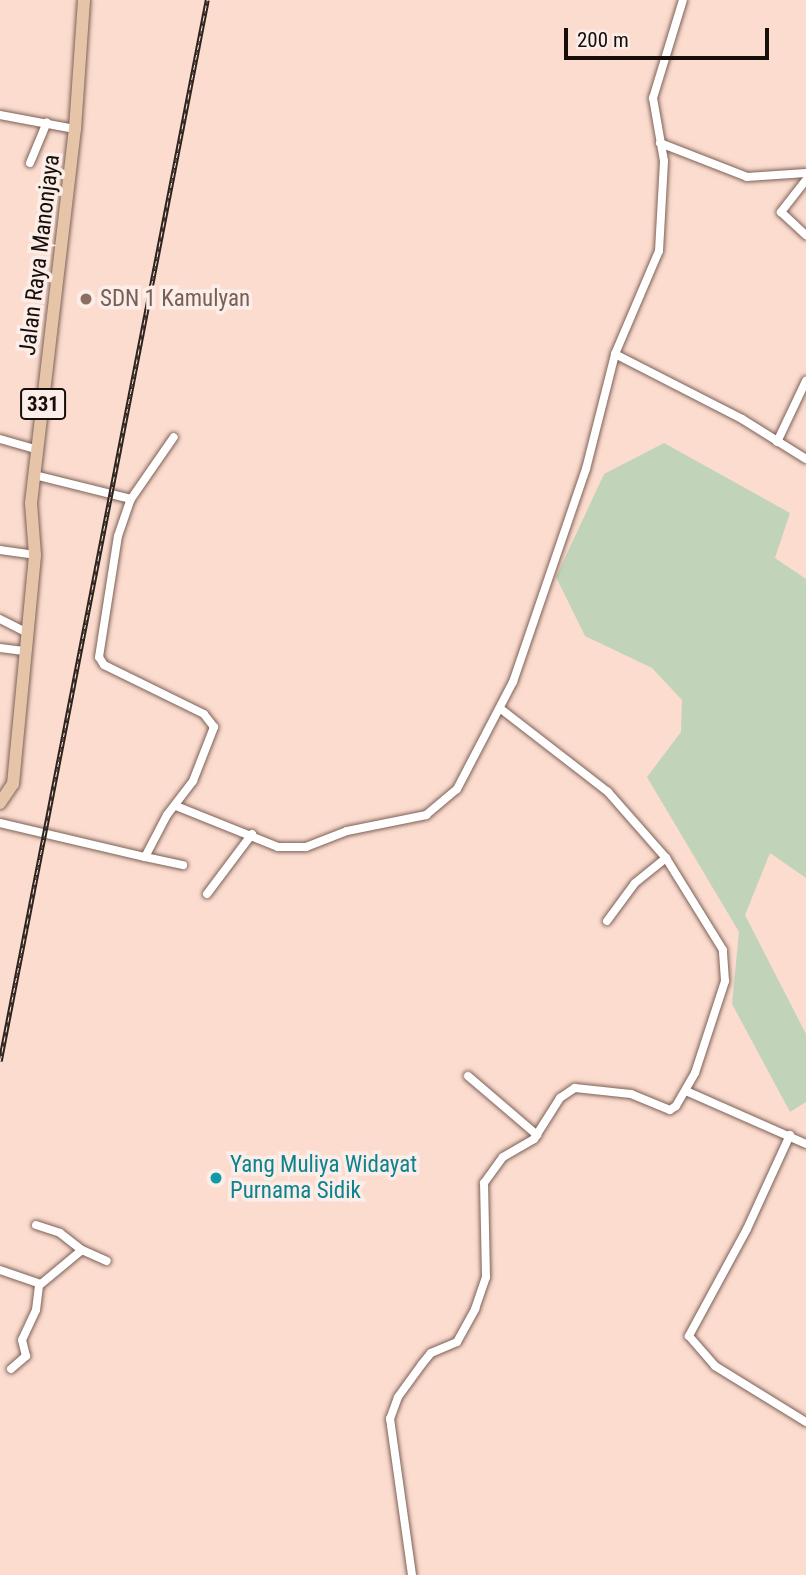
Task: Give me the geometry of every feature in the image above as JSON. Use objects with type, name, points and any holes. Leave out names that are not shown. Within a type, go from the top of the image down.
[{"type":"main road","name":"Jalan Raya Manonjaya","points":[[0,803],[12,787],[35,555],[31,503],[75,129],[84,0]]},
{"type":"street","points":[[176,806],[209,822],[278,847],[306,847],[347,831],[426,816],[457,789],[501,709],[586,469],[615,354],[661,242],[660,143],[653,97],[683,0]]},
{"type":"street","points":[[0,115],[75,129]]},
{"type":"street","points":[[30,163],[47,122]]},
{"type":"street","points":[[660,143],[747,177],[806,173]]},
{"type":"street","points":[[806,180],[781,212],[806,235]]},
{"type":"street","points":[[615,354],[742,419],[806,459]]},
{"type":"street","points":[[777,442],[806,381]]},
{"type":"street","points":[[145,857],[193,781],[213,723],[104,664],[99,657],[118,536],[131,499],[174,437]]},
{"type":"street","points":[[0,439],[38,450]]},
{"type":"street","points":[[35,475],[131,499]]},
{"type":"street","points":[[0,550],[35,555]]},
{"type":"street","points":[[0,619],[26,632]]},
{"type":"street","points":[[0,649],[24,651]]},
{"type":"street","points":[[412,1575],[395,1468],[392,1408],[431,1353],[453,1346],[466,1328],[486,1277],[484,1184],[503,1156],[517,1152],[537,1135],[560,1098],[575,1088],[631,1094],[670,1110],[686,1091],[725,981],[726,957],[667,858],[608,792],[501,709]]},
{"type":"street","points":[[0,823],[183,865]]},
{"type":"street","points":[[207,894],[251,835]]},
{"type":"street","points":[[607,921],[635,883],[667,858]]},
{"type":"street","points":[[468,1076],[537,1135]]},
{"type":"street","points":[[686,1091],[806,1144]]},
{"type":"street","points":[[789,1135],[747,1228],[689,1336],[715,1366],[806,1422]]},
{"type":"street","points":[[36,1225],[60,1233],[82,1250],[107,1261]]},
{"type":"street","points":[[11,1369],[26,1356],[22,1340],[36,1310],[39,1284],[82,1250]]},
{"type":"street","points":[[0,1270],[39,1284]]},
{"type":"green space","points":[[664,443],[790,513],[775,558],[806,579],[806,878],[770,853],[745,915],[806,1034],[806,1102],[790,1112],[732,1004],[739,932],[647,777],[681,732],[682,700],[652,668],[585,636],[556,577],[604,474]]},
{"type":"railway","points":[[0,1061],[207,0]]},
{"type":"place","name":"SDN 1 Kamulyan","points":[[86,299]]},
{"type":"place","name":"Yang Muliya Widayat Purnama Sidik","points":[[216,1178]]}]
